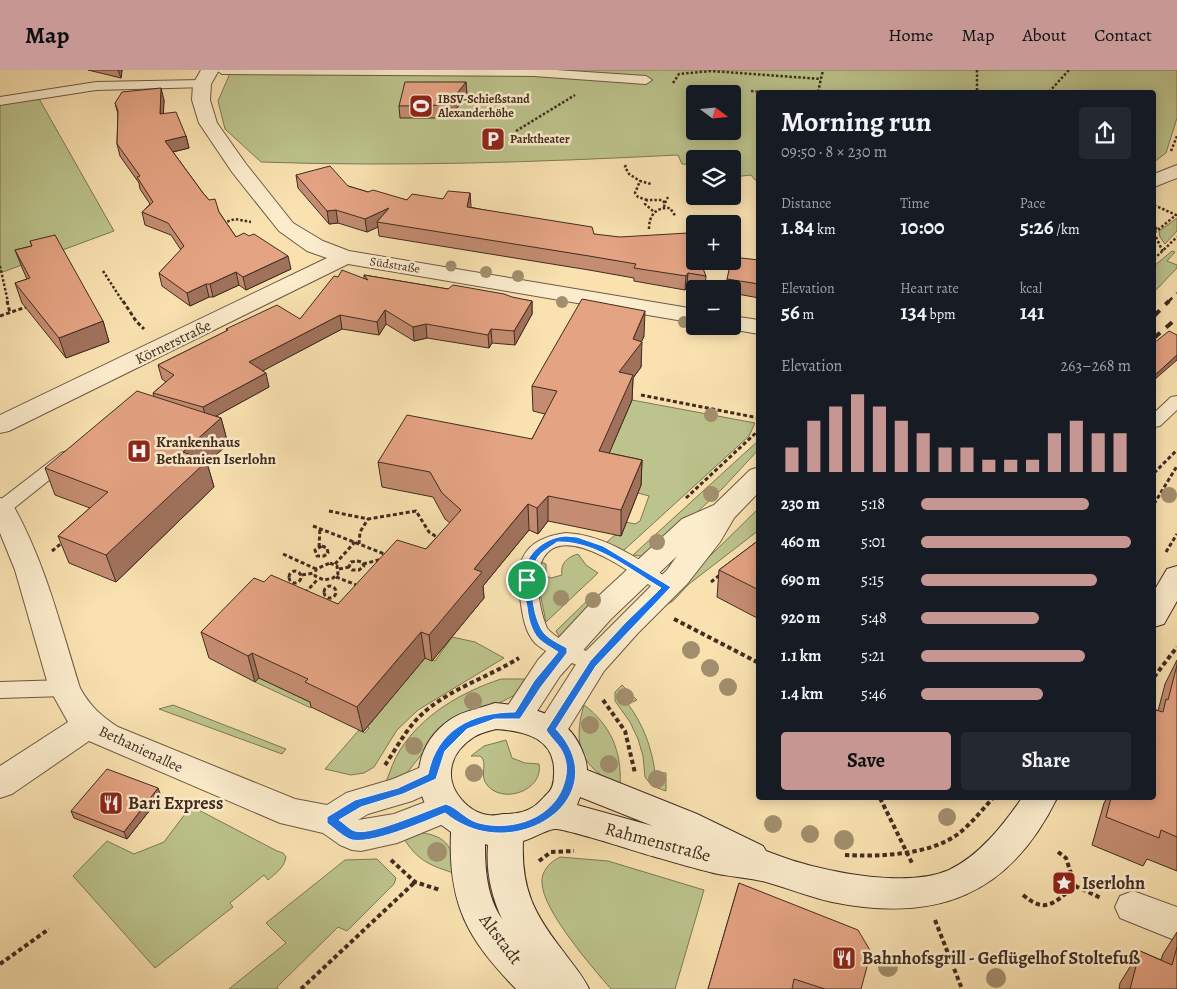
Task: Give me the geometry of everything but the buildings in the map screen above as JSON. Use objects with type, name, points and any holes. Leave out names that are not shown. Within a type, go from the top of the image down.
[{"type":"street","name":"Südstraße","points":[[206,77],[201,100],[208,123],[281,223],[299,237],[315,246],[345,257],[686,314]]},
{"type":"street","points":[[1156,180],[1177,171]]},
{"type":"street","name":"Körnerstraße","points":[[0,425],[345,257]]},
{"type":"street","points":[[741,324],[756,327]]},
{"type":"street","points":[[551,730],[593,663],[663,590],[692,526],[724,512],[756,479]]},
{"type":"street","name":"Bethanienallee","points":[[0,508],[8,541],[29,570],[65,688],[77,711],[89,724],[107,736],[292,813],[331,820],[352,836],[361,836],[457,816]]},
{"type":"street","points":[[1156,613],[1177,576]]},
{"type":"street","points":[[517,716],[537,684],[601,611],[663,590]]},
{"type":"street","points":[[517,716],[541,723],[551,730],[558,736],[568,752],[572,769],[571,778],[562,800],[550,812],[530,824],[506,830],[487,829],[457,816],[436,793],[433,776],[436,758],[441,748],[463,726],[489,717],[517,716]]},
{"type":"street","points":[[0,784],[89,724]]},
{"type":"street","points":[[331,820],[358,803],[400,792],[433,776]]},
{"type":"street","name":"Rahmenstraße","points":[[571,778],[684,823],[724,842],[767,867]]},
{"type":"street","name":"Rahmenstraße","points":[[550,812],[705,856],[767,867],[822,883],[855,890],[889,893],[925,891],[963,880],[1001,852],[1019,831],[1039,800]]},
{"type":"street","name":"Altstadt","points":[[457,816],[479,912],[502,945],[542,989]]},
{"type":"street","name":"Altstadt","points":[[506,830],[505,870],[508,888],[517,912],[570,989]]},
{"type":"street","points":[[1133,907],[1177,924]]},
{"type":"lane","points":[[222,70],[553,72],[646,80]]},
{"type":"lane","points":[[0,101],[96,86],[206,77]]},
{"type":"lane","points":[[1156,420],[1177,401]]},
{"type":"lane","points":[[0,508],[78,449]]},
{"type":"lane","points":[[593,663],[564,651],[542,636],[533,618],[527,580],[528,567],[536,554],[555,540],[577,540],[600,548],[663,590]]},
{"type":"lane","points":[[0,690],[65,688]]},
{"type":"path","points":[[818,90],[822,70]]},
{"type":"path","points":[[977,70],[977,90]]},
{"type":"path","points":[[1052,90],[1069,70]]},
{"type":"path","points":[[673,83],[679,74],[711,71],[821,79]]},
{"type":"path","points":[[516,131],[530,121],[564,103],[599,76]]},
{"type":"path","points":[[751,91],[756,92]]},
{"type":"path","points":[[626,166],[629,174],[640,181],[651,184]]},
{"type":"path","points":[[640,181],[635,193],[638,197],[647,200],[662,200],[676,217]]},
{"type":"path","points":[[649,229],[648,220],[653,211],[665,205],[668,197]]},
{"type":"path","points":[[647,200],[645,204],[653,211]]},
{"type":"path","points":[[1156,206],[1176,215],[1156,231]]},
{"type":"path","points":[[1156,257],[1177,237]]},
{"type":"path","points":[[1156,238],[1163,252]]},
{"type":"path","points":[[0,266],[10,313]]},
{"type":"path","points":[[103,270],[136,321],[163,347]]},
{"type":"path","points":[[0,316],[26,307]]},
{"type":"path","points":[[641,395],[756,417]]},
{"type":"path","points":[[1156,471],[1177,450]]},
{"type":"path","points":[[1156,501],[1177,466]]},
{"type":"path","points":[[329,511],[368,519],[416,511],[429,532],[447,542]]},
{"type":"path","points":[[289,580],[289,576],[293,573],[302,575],[315,571],[324,564],[335,564],[357,543],[360,532],[368,519]]},
{"type":"path","points":[[313,526],[390,557],[363,564],[360,561],[354,561],[350,567]]},
{"type":"path","points":[[319,547],[325,547],[328,550],[326,555],[317,556],[314,552],[319,547],[320,528]]},
{"type":"path","points":[[432,545],[439,538]]},
{"type":"path","points":[[29,570],[64,541]]},
{"type":"path","points":[[283,554],[315,571],[318,579]]},
{"type":"path","points":[[321,556],[324,564]]},
{"type":"path","points":[[335,564],[339,568]]},
{"type":"path","points":[[339,568],[350,567],[352,570],[359,570],[363,568],[363,564]]},
{"type":"path","points":[[336,577],[339,568]]},
{"type":"path","points":[[708,584],[722,573]]},
{"type":"path","points":[[281,582],[289,580],[298,582],[302,579],[302,575]]},
{"type":"path","points":[[318,579],[328,580],[336,577],[363,588]]},
{"type":"path","points":[[301,598],[318,579]]},
{"type":"path","points":[[328,580],[328,588]]},
{"type":"path","points":[[334,587],[337,590],[337,594],[331,598],[324,595],[324,591],[334,587]]},
{"type":"path","points":[[663,590],[672,618],[756,661]]},
{"type":"path","points":[[331,598],[332,605]]},
{"type":"path","points":[[1156,674],[1176,649]]},
{"type":"path","points":[[602,697],[625,731],[635,774]]},
{"type":"path","points":[[881,800],[925,891],[962,989]]},
{"type":"path","points":[[838,854],[865,857],[907,852],[956,835],[991,800]]},
{"type":"path","points":[[534,867],[550,852],[561,850],[582,852]]},
{"type":"path","points":[[1058,852],[1066,858],[1075,886],[1100,897]]},
{"type":"path","points":[[388,858],[415,882],[448,894]]},
{"type":"path","points":[[301,989],[415,882]]},
{"type":"path","points":[[1023,895],[1035,905],[1050,905],[1075,886]]},
{"type":"path","points":[[0,964],[49,929]]},
{"type":"green space","points":[[226,70],[1177,70],[1177,118],[1166,153],[1156,160],[1156,90],[756,90],[755,180],[751,175],[741,176],[741,150],[686,150],[686,164],[682,164],[678,155],[470,163],[365,164],[261,162],[225,129],[218,101],[231,71]]},
{"type":"green space","points":[[38,97],[114,231],[0,273],[0,102]]},
{"type":"green space","points":[[1177,218],[1177,231],[1165,244],[1160,237],[1159,231]]},
{"type":"green space","points":[[1172,251],[1175,252],[1167,261],[1177,265],[1177,268],[1156,290],[1156,264]]},
{"type":"green space","points":[[632,400],[755,423],[749,436],[623,551],[607,542],[615,535],[621,536],[626,522],[635,524],[640,521],[649,496],[638,493],[562,444],[609,453]]},
{"type":"green space","points":[[756,443],[756,452],[722,489],[649,557],[633,555]]},
{"type":"green space","points":[[756,511],[756,532],[689,584],[673,601],[666,605],[662,603]]},
{"type":"green space","points":[[578,554],[586,565],[598,573],[546,622],[537,579],[541,562],[546,564],[546,576],[551,578],[562,575],[563,564]]},
{"type":"green space","points":[[592,596],[599,596],[560,638],[556,631]]},
{"type":"green space","points":[[452,637],[475,642],[504,658],[418,710],[397,730],[374,767],[364,773],[351,775],[325,769],[359,730],[365,733],[369,728],[367,726],[426,656],[435,661]]},
{"type":"green space","points":[[259,678],[314,704],[311,708],[255,682]]},
{"type":"green space","points":[[501,679],[527,679],[515,695],[437,735],[406,774],[394,781],[386,782],[394,761],[409,737],[432,715],[458,698]]},
{"type":"green space","points":[[622,685],[637,700],[628,704],[646,736],[655,772],[666,773],[666,791],[652,786],[645,777],[643,756],[638,739],[630,722],[615,701],[615,692]]},
{"type":"green space","points":[[173,705],[286,749],[282,754],[159,709]]},
{"type":"green space","points":[[584,705],[601,721],[613,740],[619,761],[620,785],[596,771],[583,754],[579,732]]},
{"type":"green space","points":[[506,740],[512,758],[525,763],[539,764],[539,773],[535,781],[521,792],[512,794],[494,791],[487,785],[483,775],[483,759],[480,756],[471,756],[484,746]]},
{"type":"green space","points":[[191,806],[283,853],[286,857],[282,867],[274,875],[268,880],[264,875],[230,903],[233,907],[155,968],[73,876],[107,841],[134,854],[164,842]]},
{"type":"green space","points":[[415,832],[426,833],[446,843],[453,855],[457,874],[426,862],[414,852],[403,837]]},
{"type":"green space","points":[[560,857],[608,861],[704,890],[675,989],[611,989],[559,923],[544,895],[543,875],[550,864]]},
{"type":"green space","points":[[377,859],[396,878],[394,884],[347,931],[338,927],[277,987],[278,989],[229,989],[286,943],[266,923],[345,860]]},
{"type":"railway","points":[[1156,314],[1177,293]]},
{"type":"railway","points":[[1156,336],[1177,318]]},
{"type":"place","name":"IBSV-Schießstand Alexanderhöhe","points":[[421,106]]},
{"type":"place","name":"Parktheater","points":[[493,139]]},
{"type":"place","name":"Krankenhaus Bethanien Iserlohn","points":[[139,451]]},
{"type":"place","name":"Bari Express","points":[[111,803]]},
{"type":"place","name":"Iserlohn","points":[[1064,883]]},
{"type":"place","name":"Bahnhofsgrill - Geflügelhof Stoltefuß","points":[[844,958]]},
{"type":"route","points":[[566,539],[577,540],[600,548],[667,587],[606,647],[593,663],[551,730],[564,744],[572,769],[569,785],[562,800],[541,819],[519,828],[496,830],[477,827],[460,820],[446,808],[397,828],[373,834],[352,836],[331,820],[358,803],[400,792],[433,776],[436,758],[441,748],[463,726],[484,718],[506,715],[517,716],[537,684],[564,651],[554,646],[542,636],[537,628],[533,618],[527,580],[528,567],[536,554],[555,540],[566,539]]}]
